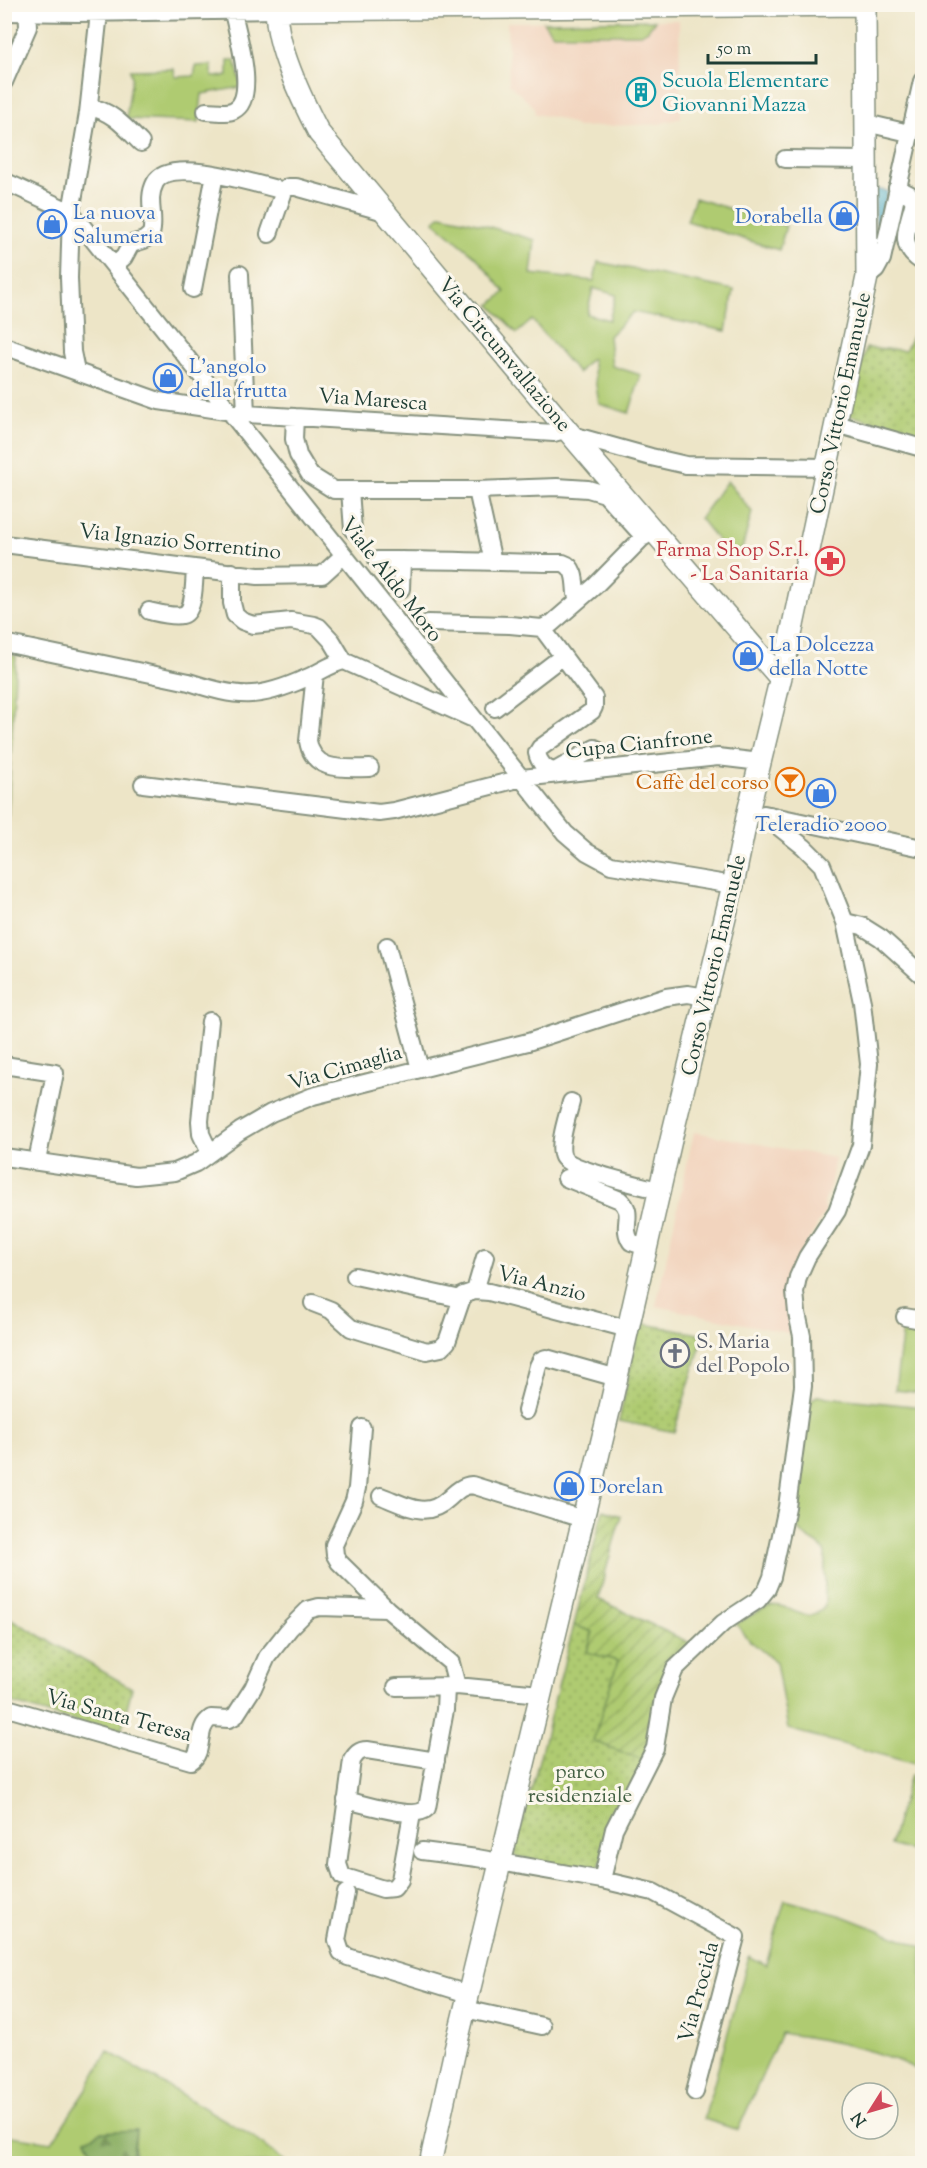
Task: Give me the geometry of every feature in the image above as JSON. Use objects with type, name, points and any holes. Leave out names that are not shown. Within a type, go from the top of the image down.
[{"type":"main road","points":[[277,7],[865,4]]},
{"type":"main road","name":"Corso Vittorio Emanuele","points":[[430,2163],[733,885],[827,467],[867,277],[865,4]]},
{"type":"main road","name":"Via Circumvallazione","points":[[277,7],[281,39],[297,90],[319,134],[570,432],[648,533],[780,678]]},
{"type":"street","points":[[4,12],[27,8],[99,13],[233,12],[277,7]]},
{"type":"street","points":[[4,82],[28,27],[27,8]]},
{"type":"street","points":[[206,111],[237,110],[245,98],[244,70],[233,12]]},
{"type":"street","points":[[76,371],[72,352],[69,278],[71,212],[89,107],[99,13]]},
{"type":"street","points":[[867,277],[876,270],[882,259],[922,81]]},
{"type":"street","points":[[89,107],[103,110],[112,116],[141,143]]},
{"type":"street","points":[[866,123],[909,133]]},
{"type":"street","points":[[784,159],[866,160]]},
{"type":"street","points":[[114,266],[124,257],[131,244],[144,240],[151,234],[150,198],[158,177],[165,173],[181,171],[215,174],[284,192]]},
{"type":"street","points":[[193,289],[215,174]]},
{"type":"street","points":[[4,180],[71,212]]},
{"type":"street","points":[[269,234],[284,192],[288,187],[296,187],[385,212]]},
{"type":"street","points":[[897,188],[909,194],[914,201],[905,243],[911,254],[922,262]]},
{"type":"street","name":"Viale Aldo Moro","points":[[71,212],[239,413],[344,555],[522,778],[546,812],[565,833],[586,852],[610,865],[733,885]]},
{"type":"street","points":[[239,413],[240,274]]},
{"type":"street","name":"Via Maresca","points":[[4,346],[159,401],[239,413],[554,434],[570,432],[651,458],[686,465],[827,467]]},
{"type":"street","points":[[295,417],[294,439],[298,455],[310,475],[334,490],[477,490],[557,487],[600,492],[648,533],[579,600],[543,628],[428,623]]},
{"type":"street","points":[[836,424],[922,448]]},
{"type":"street","points":[[350,490],[353,530]]},
{"type":"street","points":[[477,490],[493,562]]},
{"type":"street","name":"Via Ignazio Sorrentino","points":[[4,544],[258,576],[322,575],[344,555]]},
{"type":"street","points":[[377,560],[448,559],[563,563],[569,565],[573,571],[576,594]]},
{"type":"street","points":[[401,589],[402,560]]},
{"type":"street","points":[[149,611],[181,616],[188,613],[192,605],[195,568]]},
{"type":"street","points":[[232,572],[232,603],[235,615],[242,621],[253,625],[291,621],[314,625],[333,641],[344,661]]},
{"type":"street","points":[[543,628],[594,698],[594,707],[540,748],[537,753],[538,758],[546,768],[555,771],[595,748]]},
{"type":"street","points":[[4,643],[189,682],[243,696],[264,693],[315,674],[334,663],[344,661],[476,720]]},
{"type":"street","points":[[495,708],[563,656]]},
{"type":"street","points":[[315,674],[308,741],[310,750],[325,765],[337,768],[370,768]]},
{"type":"street","name":"Cupa Cianfrone","points":[[143,784],[379,813],[522,778],[718,757],[760,762]]},
{"type":"street","points":[[748,812],[922,848]]},
{"type":"street","points":[[602,1880],[614,1829],[655,1748],[663,1698],[675,1669],[723,1623],[758,1600],[767,1589],[772,1577],[787,1506],[803,1386],[802,1336],[795,1292],[798,1277],[807,1257],[837,1211],[861,1145],[869,1064],[862,1002],[845,922],[822,866],[775,824],[770,815]]},
{"type":"street","points":[[845,922],[862,926],[881,938],[922,975]]},
{"type":"street","points":[[387,946],[420,1069]]},
{"type":"street","name":"Via Cimaglia","points":[[4,1157],[136,1176],[176,1172],[196,1163],[240,1131],[271,1113],[313,1096],[528,1042],[666,998],[688,994],[706,997]]},
{"type":"street","points":[[210,1021],[200,1121],[201,1134],[210,1153]]},
{"type":"street","points":[[4,1065],[55,1073],[38,1161]]},
{"type":"street","points":[[571,1102],[562,1140],[562,1156],[565,1160],[584,1170],[661,1191]]},
{"type":"street","points":[[566,1178],[620,1200],[628,1210],[625,1230],[627,1237],[630,1242],[647,1247]]},
{"type":"street","points":[[313,1303],[331,1310],[351,1328],[427,1351],[441,1348],[447,1342],[484,1257]]},
{"type":"street","name":"Via Anzio","points":[[355,1276],[468,1295],[489,1292],[628,1329]]},
{"type":"street","points":[[905,1317],[922,1320]]},
{"type":"street","points":[[526,1411],[538,1366],[541,1360],[546,1358],[617,1378]]},
{"type":"street","points":[[346,1800],[412,1814],[424,1812],[427,1809],[452,1686],[451,1663],[387,1609],[339,1562],[335,1555],[336,1536],[354,1501],[357,1488],[362,1428]]},
{"type":"street","points":[[381,1496],[429,1511],[440,1506],[464,1486],[472,1485],[583,1519]]},
{"type":"street","name":"Via Santa Teresa","points":[[4,1707],[191,1761],[195,1758],[204,1723],[211,1718],[229,1719],[235,1716],[253,1688],[267,1657],[308,1610],[319,1607],[387,1609]]},
{"type":"street","points":[[396,1687],[452,1686],[541,1694]]},
{"type":"street","points":[[412,1814],[398,1884],[394,1888],[383,1889],[344,1878],[338,1871],[352,1760],[359,1752],[367,1750],[436,1761]]},
{"type":"street","name":"Via Procida","points":[[422,1851],[602,1880],[653,1892],[736,1937],[695,2092]]},
{"type":"street","points":[[346,1893],[337,1940],[341,1952],[348,1957],[467,2002],[542,2026]]},
{"type":"shaded area","points":[[679,20],[681,118],[659,124],[578,127],[558,118],[535,114],[534,107],[509,84],[507,22]]},
{"type":"shaded area","points":[[694,1132],[835,1158],[830,1186],[823,1207],[826,1210],[794,1266],[786,1287],[793,1334],[656,1306]]},
{"type":"green space","points":[[655,20],[648,30],[641,34],[553,34],[543,22]]},
{"type":"green space","points":[[228,60],[235,60],[242,87],[202,94],[199,122],[126,119],[132,77],[130,70],[174,69],[175,77],[194,76],[196,66],[212,65],[212,77],[228,76]]},
{"type":"green space","points":[[922,143],[922,255],[912,243],[920,190]]},
{"type":"green space","points":[[695,198],[786,226],[779,250],[687,221]]},
{"type":"green space","points":[[441,215],[535,240],[531,274],[594,281],[598,262],[734,290],[726,331],[633,312],[609,336],[612,366],[641,375],[629,413],[599,404],[592,359],[578,373],[532,320],[517,333],[490,305],[505,292],[476,257],[434,222]],"holes":[[[593,288],[616,295],[609,320],[587,314]]]},
{"type":"green space","points":[[918,326],[922,328],[922,435],[849,415],[866,348],[905,350]]},
{"type":"green space","points":[[727,481],[752,512],[742,549],[720,554],[718,541],[700,518]]},
{"type":"green space","points":[[4,654],[16,656],[5,869]]},
{"type":"green space","points":[[640,1323],[704,1335],[674,1432],[619,1421]]},
{"type":"green space","points":[[903,1329],[922,1332],[922,1393],[895,1390]]},
{"type":"green space","points":[[817,1396],[922,1407],[922,1766],[788,1729],[776,1662],[750,1641],[736,1624],[771,1606],[812,1615],[825,1606],[825,1552],[805,1536],[789,1516],[809,1402]]},
{"type":"green space","points":[[603,1510],[621,1516],[598,1599],[690,1643],[681,1654],[643,1760],[593,1741],[618,1661],[587,1652],[593,1632],[574,1625]]},
{"type":"green space","points":[[4,1615],[132,1688],[120,1735],[5,1701]]},
{"type":"green space","name":"parco residenziale","points":[[574,1625],[593,1632],[587,1652],[618,1661],[643,1760],[596,1874],[514,1856]]},
{"type":"green space","points":[[910,1775],[922,1778],[922,1854],[890,1845]]},
{"type":"green space","points":[[785,1900],[843,1916],[922,1947],[922,2072],[871,2051],[781,2033],[738,2130],[704,2119],[749,1956],[766,1965]]},
{"type":"green space","points":[[108,2051],[252,2136],[287,2163],[141,2163],[134,2159],[136,2130],[86,2139],[98,2163],[5,2164],[5,2135],[52,2142]]},
{"type":"green space","points":[[136,2130],[132,2158],[141,2163],[98,2163],[86,2139],[101,2132]]},
{"type":"water","points":[[874,189],[888,191],[880,223],[876,224]]},
{"type":"place","name":"Scuola Elementare Giovanni Mazza","points":[[641,92]]},
{"type":"place","name":"Dorabella","points":[[844,216]]},
{"type":"place","name":"La nuova Salumeria","points":[[52,224]]},
{"type":"place","name":"L'angolo della frutta","points":[[168,378]]},
{"type":"place","name":"Farma Shop S.r.l. - La Sanitaria","points":[[830,561]]},
{"type":"place","name":"La Dolcezza della Notte","points":[[748,656]]},
{"type":"place","name":"Caffè del corso","points":[[790,782]]},
{"type":"place","name":"Teleradio 2000","points":[[821,793]]},
{"type":"place","name":"S. Maria del Popolo","points":[[675,1353]]},
{"type":"place","name":"Dorelan","points":[[569,1486]]}]
